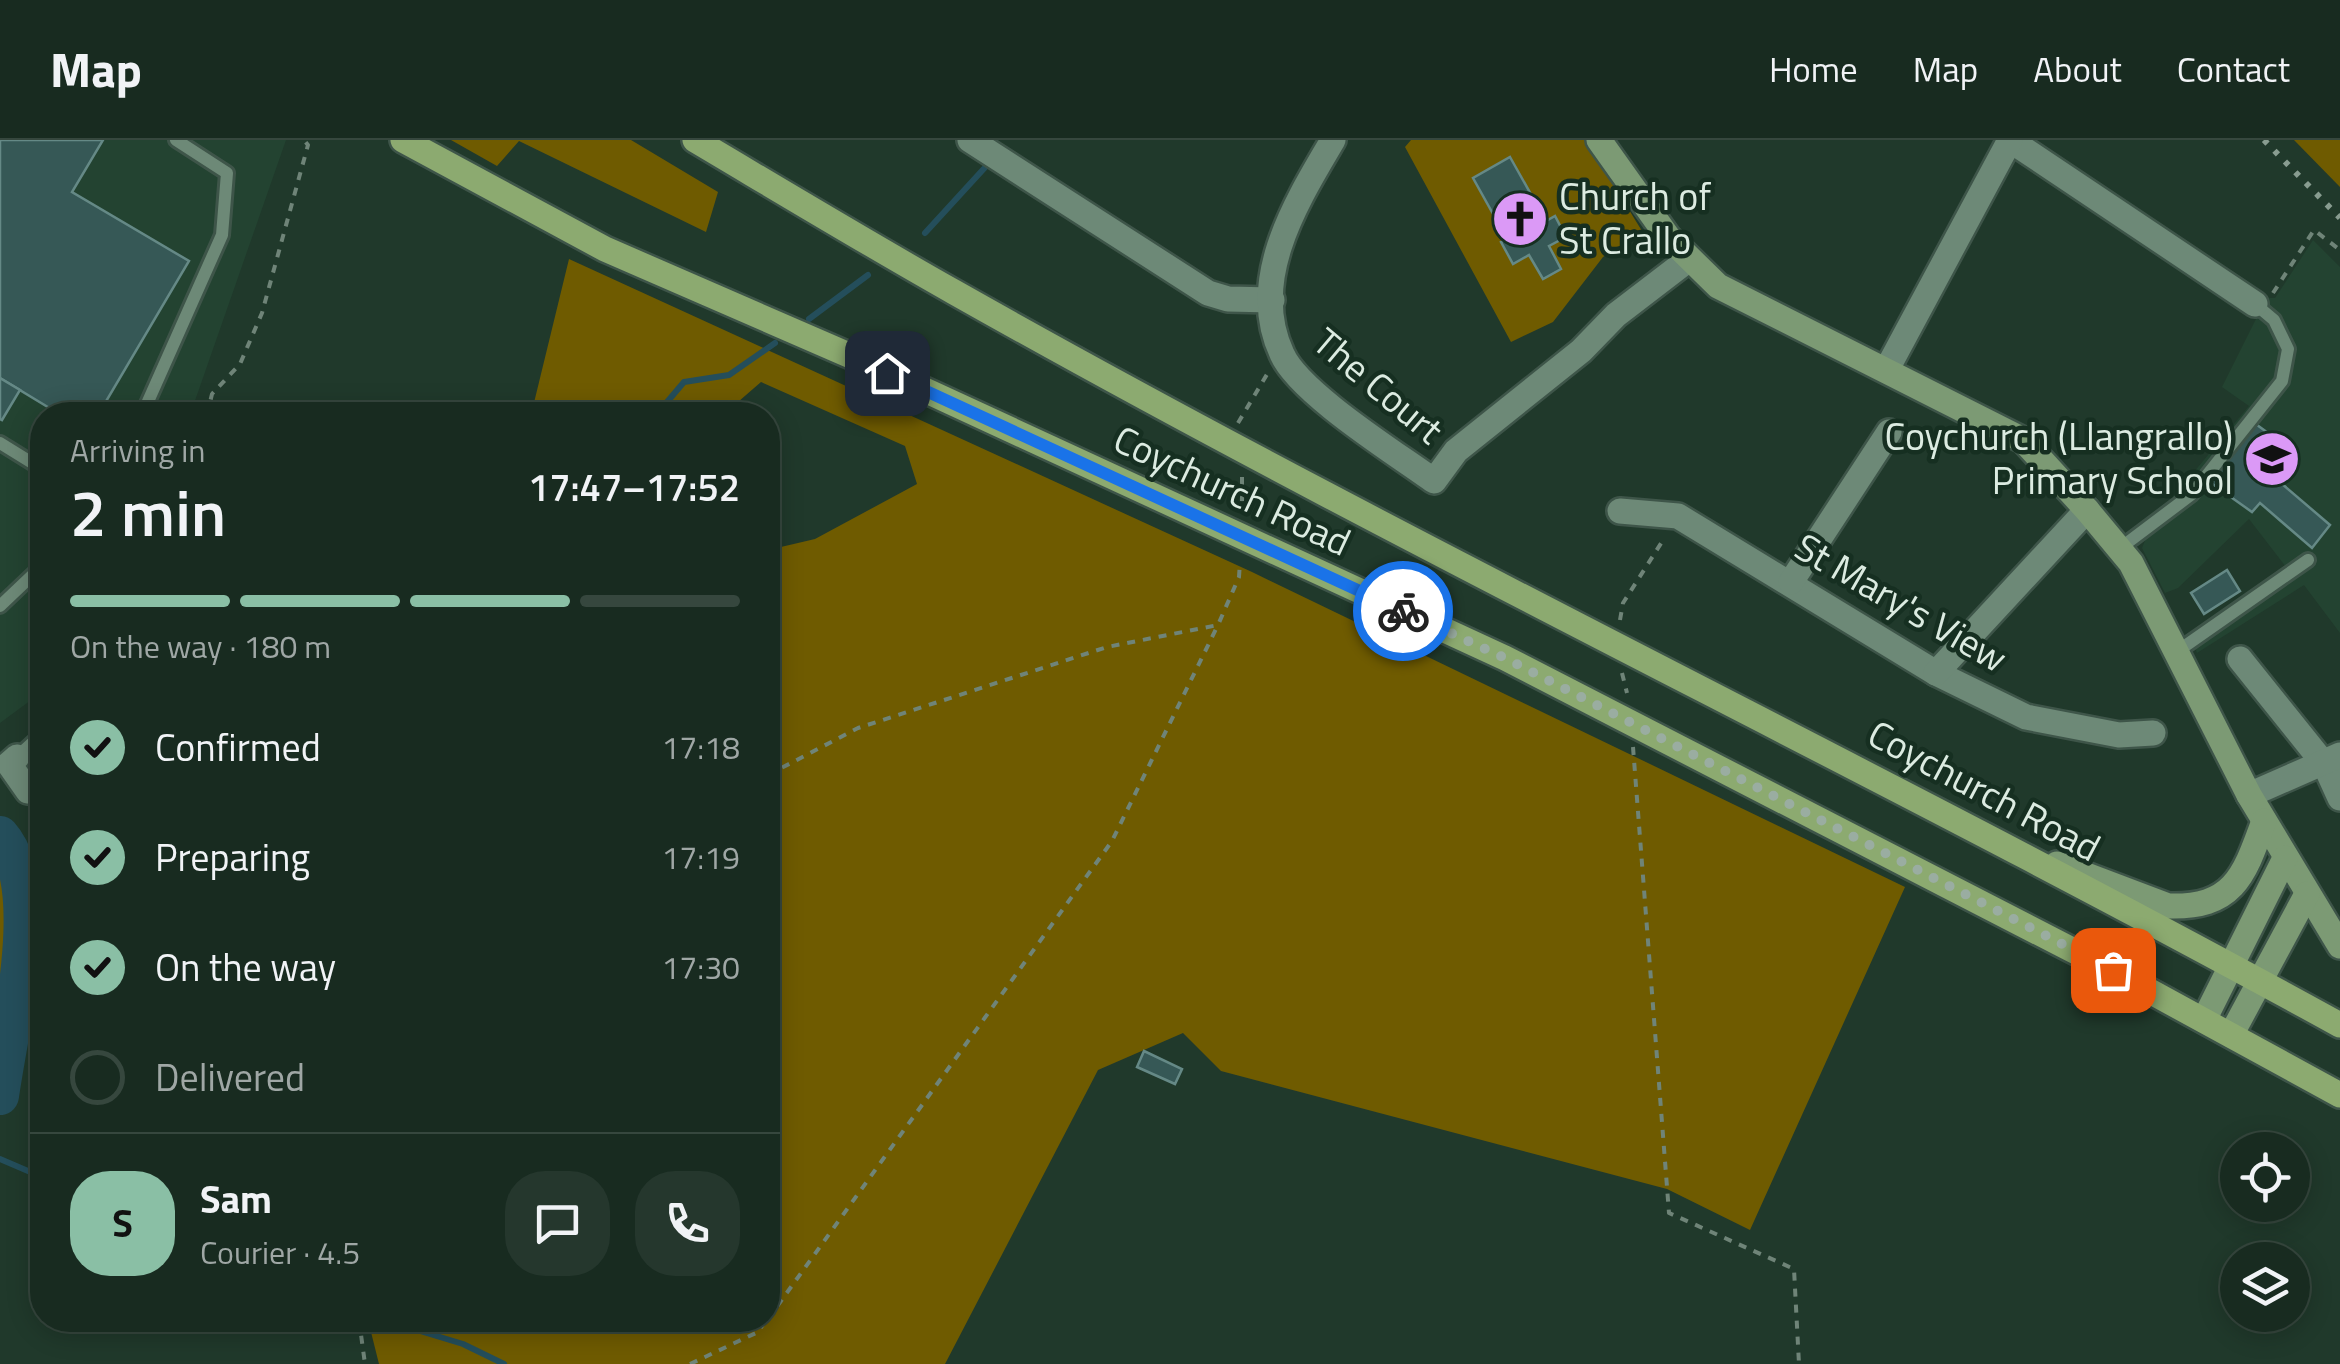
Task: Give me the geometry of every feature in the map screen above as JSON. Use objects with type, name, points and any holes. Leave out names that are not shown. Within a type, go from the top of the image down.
[{"type":"main road","name":"Coychurch Road","points":[[403,140],[605,250],[851,356],[1505,658],[2204,1020],[2340,1095]]},
{"type":"main road","name":"Coychurch Road","points":[[695,140],[954,292],[1616,644],[2019,851],[2340,1024]]},
{"type":"street","name":"The Court","points":[[1334,140],[1290,213],[1279,240],[1272,300],[1282,357],[1348,419],[1434,481],[1456,450],[1581,351],[1616,314],[1689,259]]},
{"type":"street","points":[[1599,140],[1668,237],[1718,286],[2023,440],[2131,563],[2248,795],[2340,946]]},
{"type":"street","points":[[1887,368],[2010,140],[2253,302]]},
{"type":"street","points":[[987,153],[1208,293],[1228,299],[1272,300]]},
{"type":"street","points":[[1791,582],[1889,432]]},
{"type":"street","points":[[1936,673],[2087,510]]},
{"type":"street","name":"St Mary's View","points":[[1620,511],[1678,516],[1936,673],[2026,717],[2119,735],[2153,733]]},
{"type":"street","points":[[2240,659],[2333,760],[2340,798]]},
{"type":"street","points":[[2248,795],[2333,760]]},
{"type":"street","points":[[8,764],[28,792]]},
{"type":"street","points":[[2019,851],[2168,906],[2187,907],[2231,892],[2242,876],[2264,822]]},
{"type":"street","points":[[2204,1020],[2286,858]]},
{"type":"street","points":[[2231,1035],[2307,894]]},
{"type":"lane","points":[[148,402],[222,235],[227,174],[176,140]]},
{"type":"lane","points":[[2119,549],[2192,494],[2282,381],[2288,349],[2274,320],[2253,302]]},
{"type":"lane","points":[[0,443],[30,462]]},
{"type":"lane","points":[[2175,653],[2308,560]]},
{"type":"lane","points":[[0,606],[30,577]]},
{"type":"lane","points":[[8,764],[30,745]]},
{"type":"path","points":[[210,402],[212,394],[240,364],[262,314],[308,145],[304,140]]},
{"type":"path","points":[[2253,302],[2273,294],[2314,230],[2340,250]]},
{"type":"path","points":[[780,1301],[1112,841],[1239,577],[1242,446],[1238,422],[1258,382],[1282,357]]},
{"type":"path","points":[[1678,516],[1623,602],[1616,644],[1635,726],[1632,758],[1668,1212],[1794,1269],[1799,1364]]},
{"type":"path","points":[[780,769],[858,728],[1106,647],[1218,625]]},
{"type":"path","points":[[361,1332],[365,1364]]},
{"type":"path","points":[[690,1364],[758,1332]]},
{"type":"shaded area","points":[[0,140],[286,140],[195,402],[30,402],[30,701],[0,723]]},
{"type":"shaded area","points":[[451,140],[631,140],[718,192],[706,232],[519,141],[497,166]]},
{"type":"shaded area","points":[[1411,140],[1586,140],[1642,231],[1603,257],[1553,322],[1511,342],[1405,147]],"holes":[[[1510,158],[1546,221],[1555,217],[1566,236],[1549,246],[1561,269],[1543,279],[1529,255],[1513,264],[1501,242],[1507,239],[1473,179]]]},
{"type":"shaded area","points":[[2294,140],[2340,140],[2340,187]]},
{"type":"shaded area","name":"Coychurch (Llangrallo) Primary School","points":[[2313,240],[2340,267],[2340,633],[2304,585],[2197,653],[2190,633],[2286,567],[2249,519],[2178,588],[2165,593],[2142,548],[2153,521],[2249,406],[2222,387],[2257,317],[2252,313],[2262,298],[2275,298]]},
{"type":"shaded area","points":[[569,259],[1252,572],[1905,887],[1750,1230],[1667,1189],[1221,1071],[1183,1033],[1098,1070],[945,1364],[379,1364],[371,1332],[780,1332],[780,547],[815,539],[917,484],[905,446],[761,382],[738,402],[534,402]]},
{"type":"shaded area","points":[[0,857],[13,887],[14,905],[0,993]]},
{"type":"building","points":[[0,140],[103,140],[72,192],[189,261],[106,402],[40,402],[0,378]]},
{"type":"building","name":"Church of St Crallo","points":[[1510,157],[1546,221],[1555,216],[1566,237],[1549,246],[1561,269],[1543,279],[1529,255],[1513,264],[1501,242],[1507,239],[1473,178]]},
{"type":"building","points":[[0,378],[20,390],[2,420],[0,419]]},
{"type":"building","points":[[2253,422],[2294,452],[2274,477],[2330,525],[2312,548],[2260,503],[2252,512],[2211,483]]},
{"type":"building","points":[[2227,570],[2240,591],[2204,614],[2191,593]]},
{"type":"building","points":[[1144,1051],[1182,1069],[1175,1084],[1137,1067]]},
{"type":"waterway","points":[[925,233],[990,162]]},
{"type":"waterway","points":[[809,319],[868,275]]},
{"type":"waterway","points":[[667,402],[684,382],[729,375],[775,343]]},
{"type":"waterway","points":[[0,835],[14,858],[23,923],[0,1096]]},
{"type":"waterway","points":[[20,887],[30,883]]},
{"type":"waterway","points":[[0,1159],[30,1172]]},
{"type":"waterway","points":[[424,1332],[463,1344],[504,1364]]},
{"type":"railway","points":[[2264,140],[2340,218]]},
{"type":"way so far","points":[[1403,611],[1505,658],[2113,970]]},
{"type":"place","name":"Church of St Crallo","points":[[1520,219]]},
{"type":"place","name":"Coychurch (Llangrallo) Primary School","points":[[2272,459]]},
{"type":"route","points":[[887,373],[1403,611]]}]
